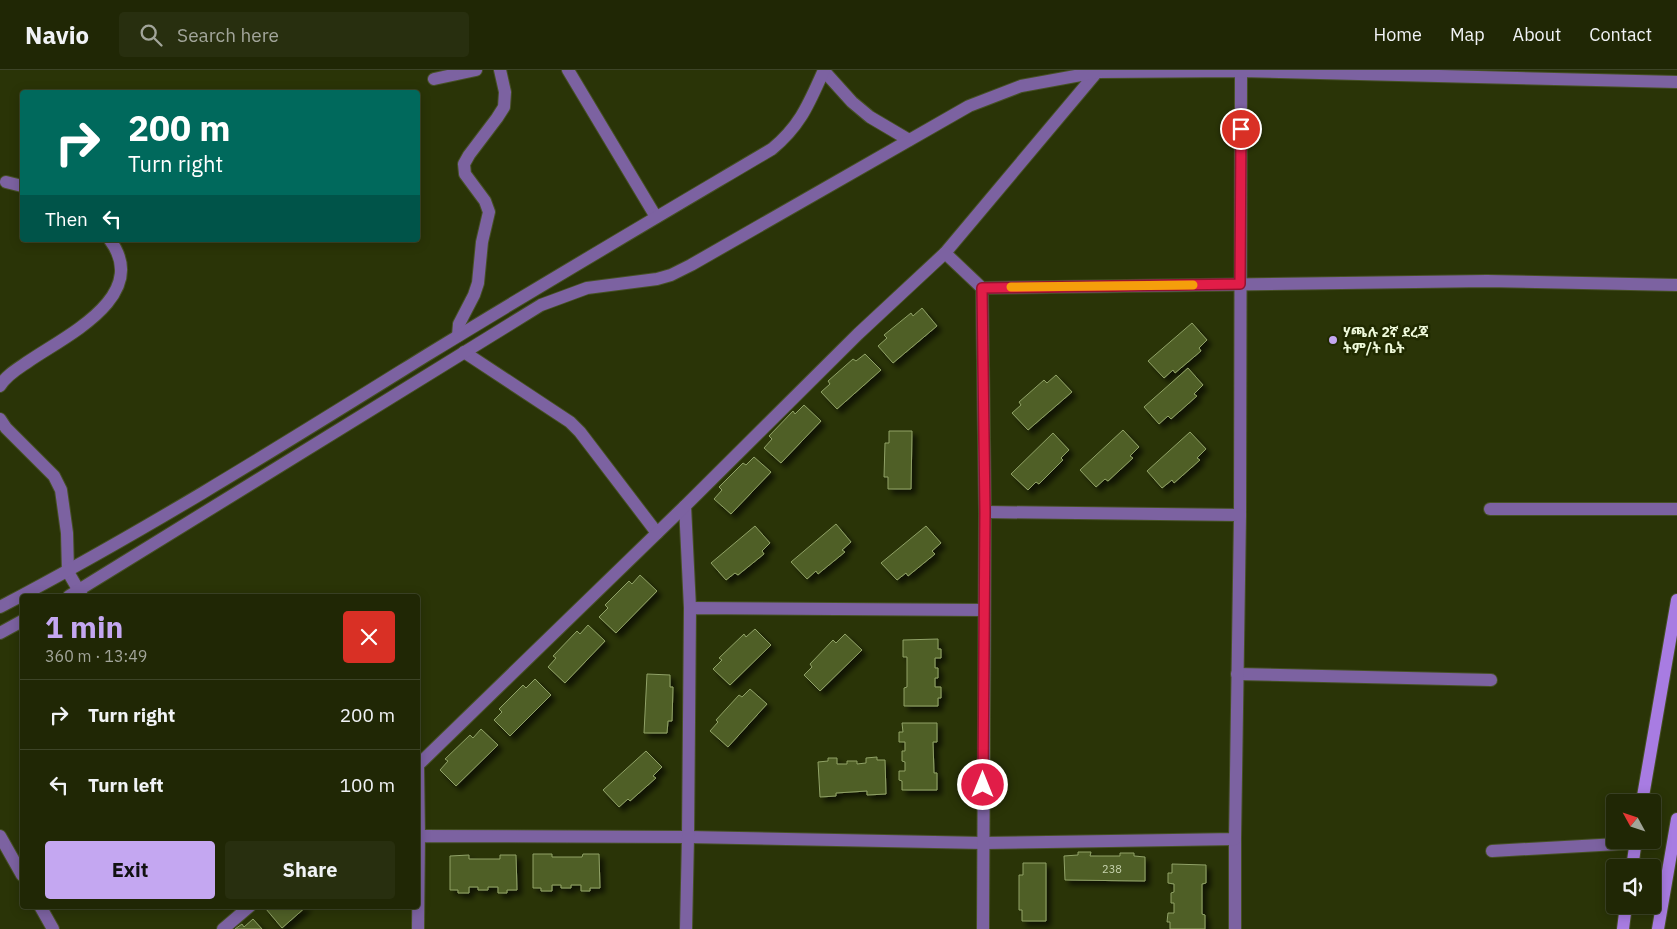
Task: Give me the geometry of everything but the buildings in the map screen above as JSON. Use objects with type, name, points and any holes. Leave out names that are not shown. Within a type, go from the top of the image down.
[{"type":"street","points":[[434,79],[476,70]]},
{"type":"street","points":[[458,336],[459,324],[474,295],[478,282],[482,242],[489,212],[484,200],[465,174],[464,164],[504,107],[505,92],[500,70]]},
{"type":"street","points":[[568,70],[656,217]]},
{"type":"street","points":[[25,594],[68,572],[201,495],[458,336],[772,149],[787,137],[802,117],[824,70],[852,102],[870,117],[909,140]]},
{"type":"street","points":[[1235,929],[1240,515],[1241,71]]},
{"type":"street","points":[[78,594],[541,305],[587,288],[657,279],[671,275],[969,106],[1021,86],[1097,72],[1241,71],[1677,82]]},
{"type":"street","points":[[420,763],[657,534],[858,334],[944,253],[1097,72]]},
{"type":"street","points":[[6,182],[20,186]]},
{"type":"street","points":[[0,386],[14,371],[94,318],[110,301],[120,284],[122,267],[118,251],[111,242]]},
{"type":"street","points":[[944,253],[982,288],[1487,281],[1677,285]]},
{"type":"street","points":[[982,288],[985,512],[983,929]]},
{"type":"street","points":[[464,352],[570,422],[580,432],[657,534]]},
{"type":"street","points":[[0,419],[6,428],[54,476],[60,490],[67,533],[68,572],[76,594]]},
{"type":"street","points":[[685,506],[690,608],[686,929]]},
{"type":"street","points":[[1490,509],[1677,509]]},
{"type":"street","points":[[985,512],[1240,515]]},
{"type":"street","points":[[0,607],[20,597]]},
{"type":"street","points":[[1643,794],[1677,600]]},
{"type":"street","points":[[690,608],[984,610]]},
{"type":"street","points":[[0,633],[20,622]]},
{"type":"street","points":[[1237,674],[1491,680]]},
{"type":"street","points":[[1658,929],[1675,844],[1677,820]]},
{"type":"street","points":[[0,836],[20,871]]},
{"type":"street","points":[[420,836],[688,837],[983,843],[1235,840]]},
{"type":"street","points":[[1492,851],[1606,844]]},
{"type":"street","points":[[42,909],[53,929]]},
{"type":"street","points":[[222,929],[246,909]]},
{"type":"street","points":[[418,909],[418,929]]},
{"type":"street","points":[[1623,929],[1625,914]]},
{"type":"slow traffic","points":[[1011,287],[1193,285]]},
{"type":"place","name":"ሃጫሉ 2ኛ ደረጃ ትም/ት ቤት","points":[[1333,340]]},
{"type":"route","points":[[983,785],[985,512],[982,288],[1240,284],[1241,129]]}]
